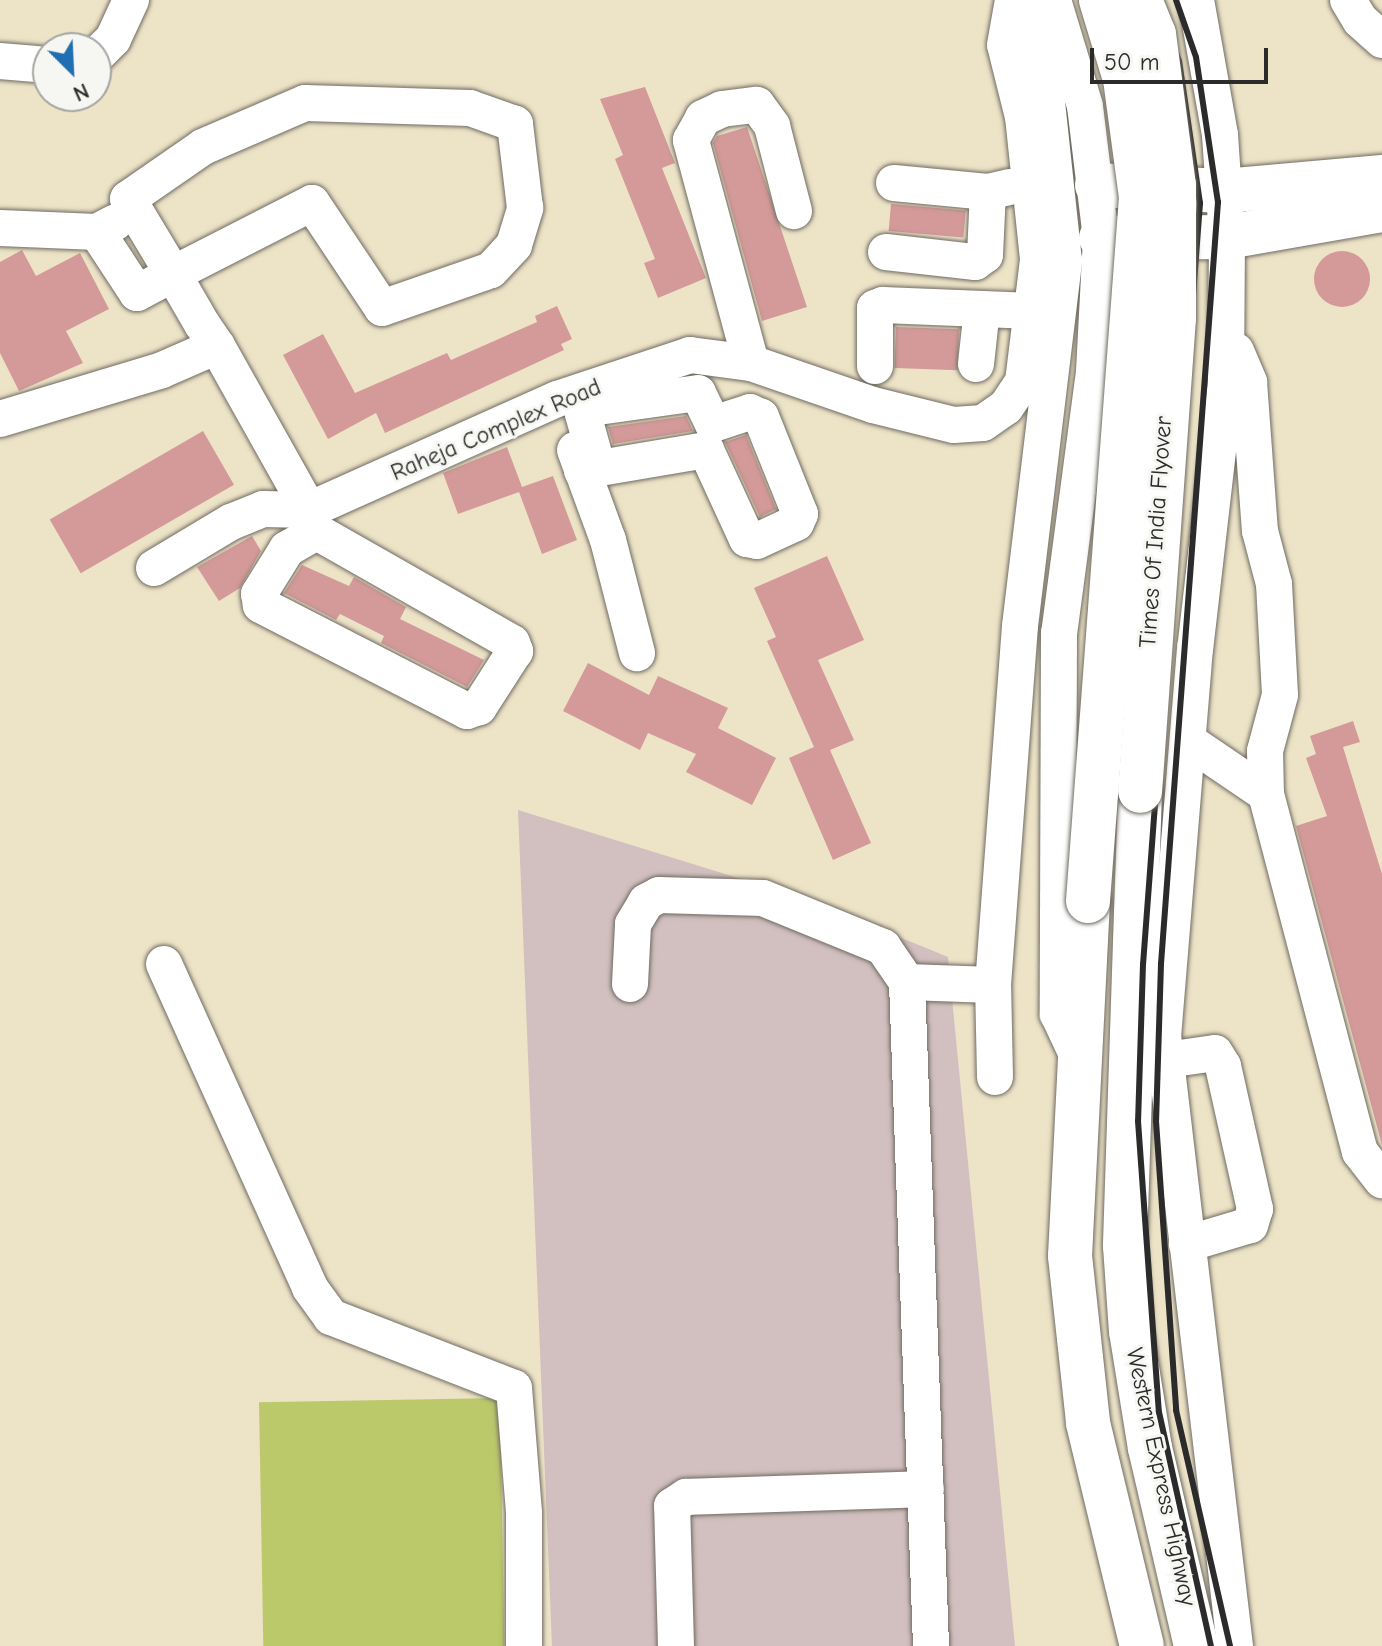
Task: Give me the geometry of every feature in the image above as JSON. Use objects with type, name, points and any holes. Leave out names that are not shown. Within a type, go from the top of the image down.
[{"type":"main road","name":"Times Of India Flyover","points":[[1083,1066],[1088,901],[1141,197],[1125,79],[1101,0]]},
{"type":"main road","name":"Times Of India Flyover","points":[[1140,0],[1154,34],[1174,185],[1174,318],[1154,552],[1138,900],[1155,1054]]},
{"type":"main road","points":[[1097,185],[1224,191],[1382,177]]},
{"type":"main road","points":[[1101,238],[1227,237],[1382,210]]},
{"type":"main road","name":"Western Express Highway","points":[[1155,1054],[1125,1197],[1131,1331],[1150,1448],[1196,1646]]},
{"type":"main road","points":[[1083,1066],[1070,1256],[1079,1351],[1088,1423],[1142,1646]]},
{"type":"street","points":[[112,40],[131,0]]},
{"type":"street","name":"Raheja Complex Road","points":[[313,521],[512,643],[515,651],[479,707],[467,711],[261,605],[259,594],[287,549],[313,521],[557,399],[690,355],[751,363],[873,405],[954,425],[983,423],[1006,407],[1023,382],[1038,259],[1023,117],[1005,45],[1013,0]]},
{"type":"street","points":[[1052,0],[1085,106],[1097,185],[1101,238],[1094,372],[1059,633],[1058,1014],[1083,1066]]},
{"type":"street","points":[[995,1077],[993,985],[1020,626],[1064,261],[1039,26],[1052,0]]},
{"type":"street","points":[[1196,0],[1207,41],[1224,191],[1227,237],[1226,382],[1155,1054],[1187,1244],[1235,1646]]},
{"type":"street","points":[[1348,0],[1360,20],[1382,40]]},
{"type":"street","points":[[0,61],[32,64]]},
{"type":"street","points":[[0,228],[97,232],[116,223],[128,199],[203,147],[305,103],[470,108],[515,124],[525,208],[514,245],[491,270],[382,308],[312,203],[137,293],[97,232]]},
{"type":"street","points":[[751,363],[691,140],[703,118],[722,109],[757,105],[772,126],[794,211]]},
{"type":"street","points":[[894,183],[988,192],[1030,181]]},
{"type":"street","points":[[886,252],[975,262],[985,255],[988,192]]},
{"type":"street","points":[[128,199],[217,346],[313,521]]},
{"type":"street","points":[[875,366],[875,308],[1033,311]]},
{"type":"street","points":[[976,364],[982,309]]},
{"type":"street","points":[[1226,327],[1249,382],[1260,531],[1274,584],[1280,695],[1265,751],[1266,794],[1360,1152],[1382,1180]]},
{"type":"street","points":[[4,412],[162,370],[217,346]]},
{"type":"street","points":[[590,469],[710,437],[698,393],[591,408],[583,414],[590,469],[637,653]]},
{"type":"street","points":[[557,399],[590,469]]},
{"type":"street","points":[[154,568],[231,522],[263,509],[313,521]]},
{"type":"street","points":[[1188,741],[1266,794]]},
{"type":"street","points":[[630,984],[633,924],[646,902],[659,895],[763,898],[883,947],[907,982],[931,1646]]},
{"type":"street","points":[[164,964],[310,1288],[331,1317],[514,1388],[524,1513],[524,1646]]},
{"type":"street","points":[[907,982],[993,985]]},
{"type":"street","points":[[1155,1054],[1215,1053],[1223,1066],[1255,1209],[1250,1225],[1187,1244]]},
{"type":"street","points":[[676,1646],[672,1506],[686,1497],[926,1489]]},
{"type":"shaded area","points":[[518,810],[809,900],[948,957],[1015,1646],[552,1646]]},
{"type":"green space","points":[[500,1398],[504,1646],[263,1646],[259,1402]]},
{"type":"building","points":[[645,87],[675,163],[662,168],[706,278],[658,298],[644,263],[655,259],[615,159],[623,155],[600,99]]},
{"type":"building","points":[[747,127],[807,307],[762,321],[713,143],[717,136]]},
{"type":"building","points":[[891,204],[966,211],[963,237],[889,231]]},
{"type":"building","points":[[22,250],[36,276],[80,253],[109,309],[66,331],[83,363],[19,391],[0,353],[0,262]]},
{"type":"building","points":[[1342,251],[1361,260],[1370,279],[1361,298],[1342,307],[1323,298],[1314,279],[1323,260]]},
{"type":"building","points":[[557,306],[572,339],[561,344],[564,350],[385,433],[376,413],[328,439],[283,355],[323,334],[355,393],[447,353],[451,360],[537,322],[535,316]]},
{"type":"building","points":[[896,327],[959,329],[958,370],[895,368]]},
{"type":"building","points":[[686,416],[693,431],[613,444],[608,427]]},
{"type":"building","points":[[203,431],[234,485],[81,573],[50,520]]},
{"type":"building","points":[[746,435],[776,509],[760,517],[725,442]]},
{"type":"building","points":[[507,447],[522,487],[553,476],[577,540],[542,554],[519,492],[458,514],[443,473]]},
{"type":"building","points":[[252,536],[261,551],[240,588],[219,601],[197,567]]},
{"type":"building","points":[[827,556],[864,640],[818,660],[854,740],[830,750],[871,843],[833,860],[789,758],[814,747],[767,641],[776,637],[754,588]]},
{"type":"building","points":[[302,565],[349,586],[354,577],[406,607],[400,619],[484,660],[467,687],[381,643],[384,636],[340,614],[336,620],[284,593]]},
{"type":"building","points":[[588,663],[649,695],[658,676],[728,708],[718,728],[776,758],[752,805],[686,772],[696,754],[648,733],[640,750],[563,711]]},
{"type":"building","points":[[1353,721],[1360,742],[1343,747],[1382,874],[1382,1145],[1296,826],[1327,816],[1306,758],[1316,754],[1310,736]]},
{"type":"railway","points":[[1157,0],[1179,61],[1200,203],[1143,964],[1138,1121],[1159,1412],[1211,1646]]},
{"type":"railway","points":[[1176,0],[1196,57],[1218,202],[1161,964],[1156,1121],[1176,1410],[1230,1646]]}]
